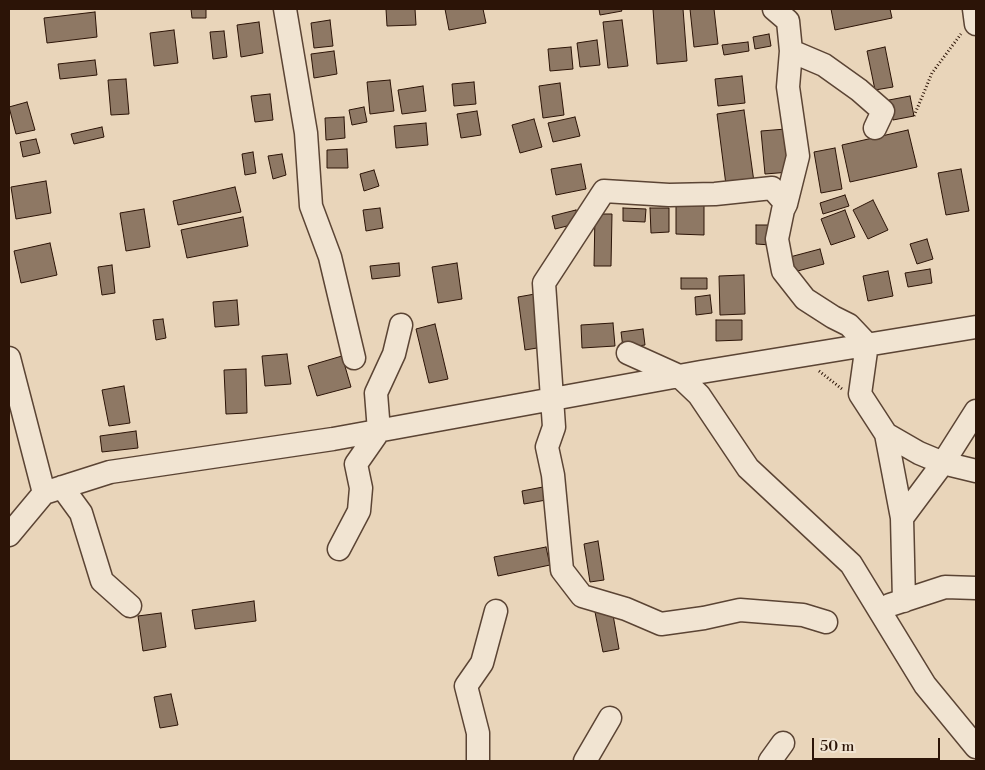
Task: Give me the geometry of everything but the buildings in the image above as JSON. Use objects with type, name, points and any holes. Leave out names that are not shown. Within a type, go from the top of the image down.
[{"type":"street","points":[[285,9],[306,132],[311,206],[330,256],[354,358]]},
{"type":"street","points":[[774,9],[788,22],[791,52],[788,87],[798,156],[786,204],[782,210],[777,239],[783,271],[805,299],[833,318],[849,325],[867,344]]},
{"type":"street","points":[[791,52],[824,64],[883,111],[875,128]]},
{"type":"street","points":[[786,204],[772,188],[715,194],[604,191],[544,283],[554,427],[547,447],[553,475],[562,570],[582,596],[626,609],[661,624],[704,618],[740,610],[803,615],[826,622]]},
{"type":"street","points":[[339,549],[359,511],[362,488],[356,464],[379,431],[376,393],[394,354],[401,325]]},
{"type":"street","points":[[9,535],[53,490],[110,472],[215,458],[379,431],[679,376],[976,327]]},
{"type":"street","points":[[867,344],[860,394],[886,434],[902,518],[904,601]]},
{"type":"street","points":[[628,353],[679,376],[699,395],[748,468],[850,564],[925,685],[967,721],[976,747]]},
{"type":"street","points":[[9,358],[33,445],[53,490],[81,513],[102,581],[130,606]]},
{"type":"street","points":[[902,518],[943,462],[976,412]]},
{"type":"street","points":[[886,434],[919,453],[976,471]]},
{"type":"street","points":[[878,609],[946,588],[976,588]]},
{"type":"street","points":[[478,761],[478,733],[466,686],[482,663],[496,610]]},
{"type":"street","points":[[585,761],[610,718]]},
{"type":"path","points":[[914,116],[932,73],[975,16]]}]
